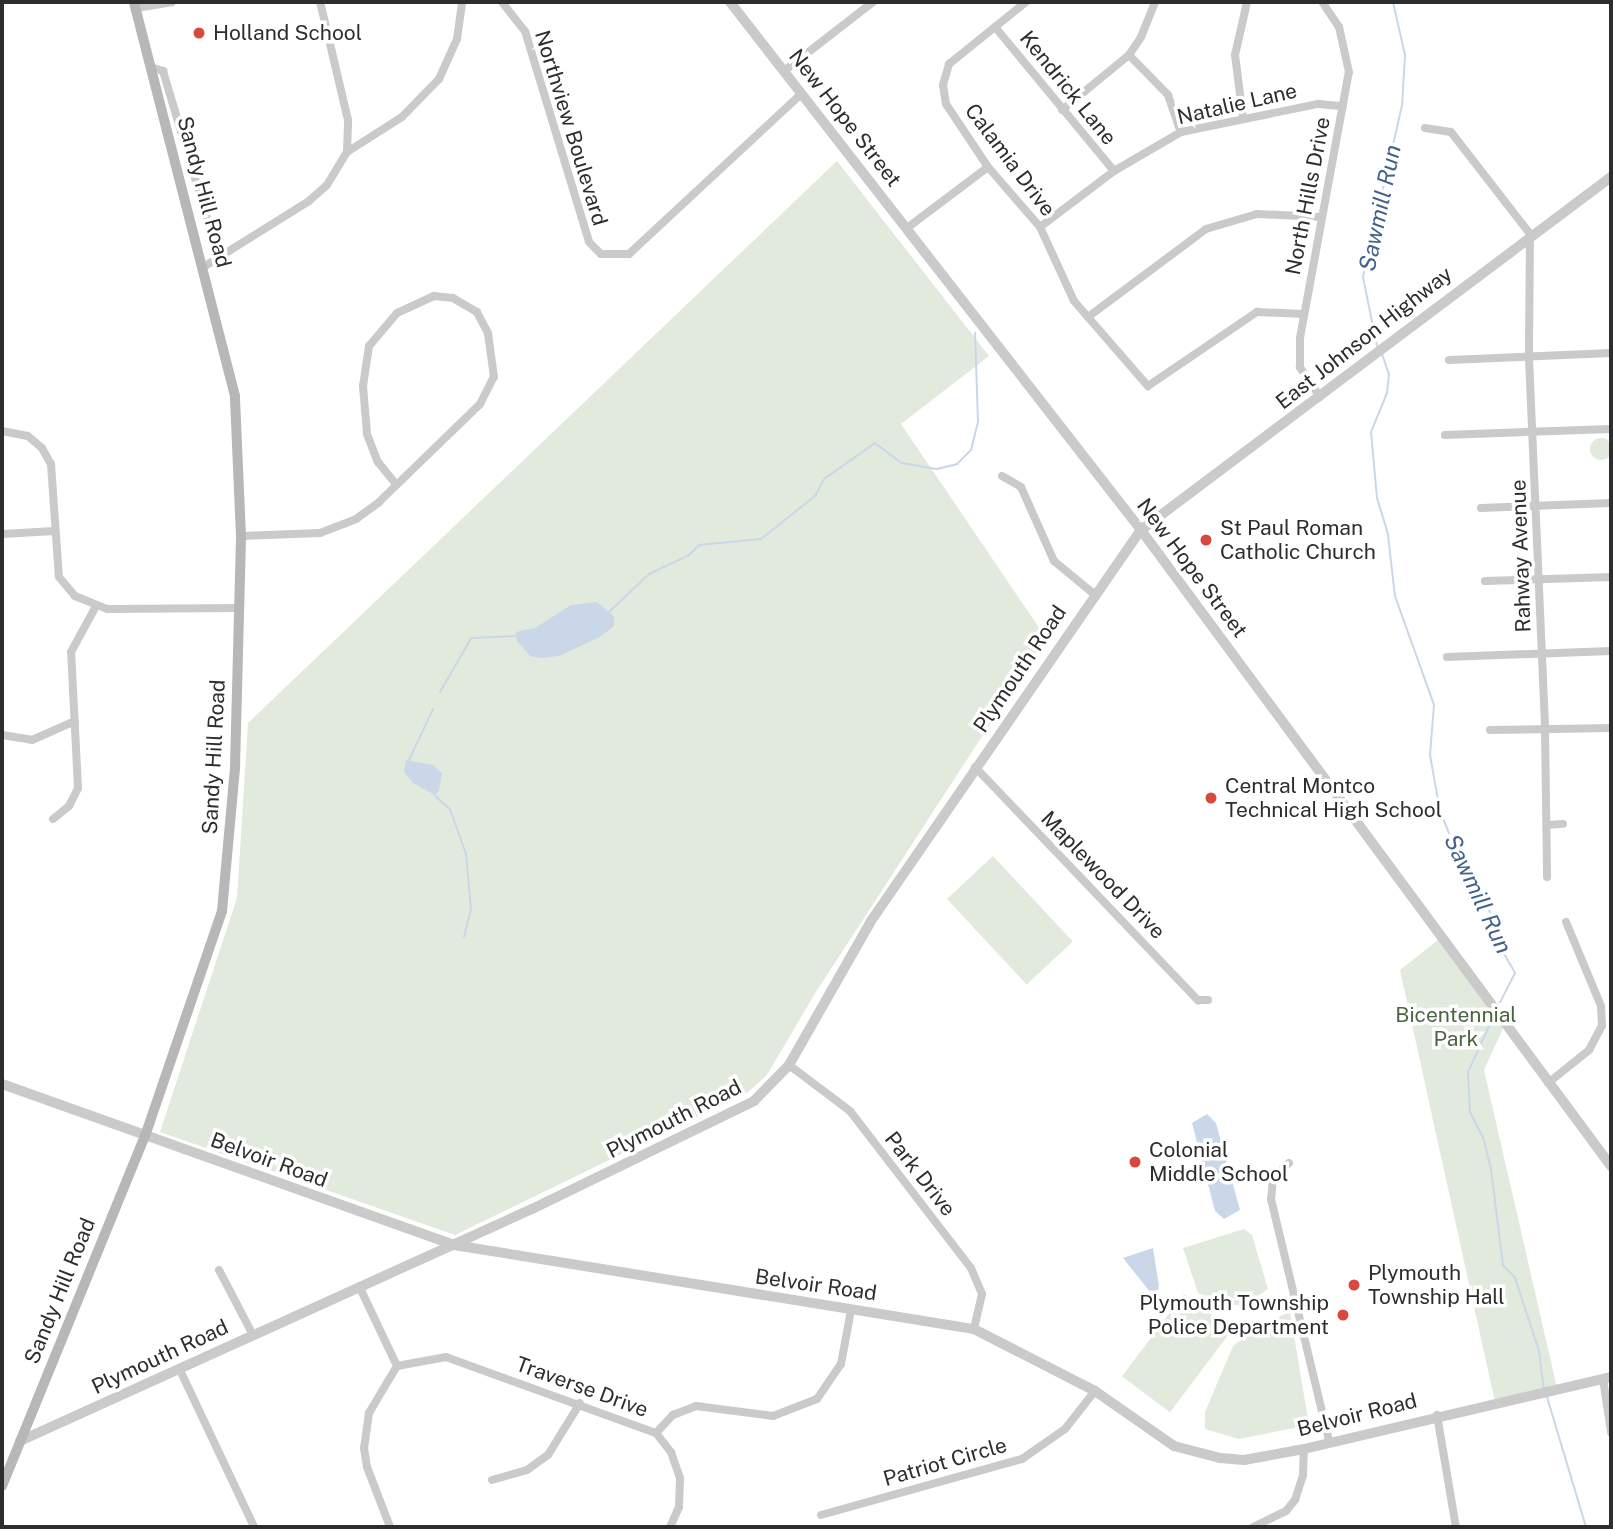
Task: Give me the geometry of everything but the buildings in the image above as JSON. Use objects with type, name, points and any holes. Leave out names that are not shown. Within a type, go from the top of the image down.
[{"type":"main road","name":"Sandy Hill Road","points":[[2,1486],[145,1136],[222,911],[235,767],[240,536],[235,396],[205,267],[135,5]]},
{"type":"street","points":[[135,5],[172,2]]},
{"type":"street","points":[[320,2],[348,120],[347,152]]},
{"type":"street","points":[[205,267],[309,201],[327,185],[347,152],[402,117],[439,79],[457,39],[463,2]]},
{"type":"street","name":"Northview Boulevard","points":[[502,2],[525,31],[589,242],[601,254],[629,254],[801,94]]},
{"type":"street","name":"New Hope Street","points":[[730,2],[1141,530],[1611,1166]]},
{"type":"street","points":[[784,71],[873,2]]},
{"type":"street","name":"Calamia Drive","points":[[1026,2],[956,55],[943,85],[952,116],[988,167],[1040,227],[1065,287],[1148,386],[1257,312],[1303,314]]},
{"type":"street","points":[[1062,110],[1129,55],[1142,37],[1154,2]]},
{"type":"street","points":[[1243,118],[1235,55],[1247,2]]},
{"type":"street","name":"North Hills Drive","points":[[1320,397],[1300,367],[1303,314],[1343,106],[1348,58],[1339,27],[1322,2]]},
{"type":"street","name":"Kendrick Lane","points":[[995,27],[1114,171]]},
{"type":"street","points":[[1129,55],[1168,95],[1181,132]]},
{"type":"street","points":[[150,67],[163,71],[219,259]]},
{"type":"street","name":"Natalie Lane","points":[[1040,227],[1114,171],[1181,132],[1318,104],[1343,106]]},
{"type":"street","points":[[1425,128],[1451,132],[1530,234]]},
{"type":"street","points":[[907,228],[988,167]]},
{"type":"street","name":"East Johnson Highway","points":[[1141,530],[1384,350],[1530,234],[1611,177]]},
{"type":"street","points":[[1088,317],[1206,229],[1257,214],[1321,217]]},
{"type":"street","name":"Rahway Avenue","points":[[1530,234],[1530,359],[1545,729],[1546,877]]},
{"type":"street","points":[[240,536],[334,529],[367,512],[466,419],[494,377],[495,363],[481,319],[453,298],[434,296],[397,313],[369,346],[363,386],[367,434],[378,463],[396,484]]},
{"type":"street","points":[[1449,360],[1611,354]]},
{"type":"street","points":[[1445,435],[1611,429]]},
{"type":"street","points":[[2,431],[28,436],[43,448],[51,464],[59,577],[75,596],[95,608],[240,608]]},
{"type":"street","points":[[1002,476],[1021,488],[1062,571],[1094,594]]},
{"type":"street","points":[[1481,508],[1611,503]]},
{"type":"street","name":"Plymouth Road","points":[[20,1441],[454,1245],[741,1110],[789,1065],[871,921],[1094,594],[1141,530]]},
{"type":"street","points":[[2,534],[55,531]]},
{"type":"street","points":[[1485,581],[1539,582],[1611,578]]},
{"type":"street","points":[[53,818],[69,806],[78,788],[71,652],[95,608]]},
{"type":"street","points":[[1447,657],[1611,651]]},
{"type":"street","points":[[2,735],[32,740],[75,721]]},
{"type":"street","points":[[1490,730],[1611,728]]},
{"type":"street","name":"Maplewood Drive","points":[[975,767],[1198,1000],[1208,1000]]},
{"type":"street","points":[[1547,825],[1563,824]]},
{"type":"street","points":[[1548,1083],[1589,1050],[1602,1026],[1601,1006],[1566,922]]},
{"type":"street","name":"Park Drive","points":[[789,1065],[850,1111],[971,1268],[982,1294],[974,1329]]},
{"type":"street","name":"Belvoir Road","points":[[2,1084],[454,1245],[974,1329],[1095,1391],[1150,1433],[1195,1454],[1244,1460],[1304,1449],[1437,1415],[1607,1378]]},
{"type":"street","points":[[1289,1163],[1273,1178],[1270,1199],[1329,1441]]},
{"type":"street","points":[[219,1270],[254,1335]]},
{"type":"street","points":[[360,1288],[397,1366],[369,1413],[364,1448],[366,1467],[390,1527]]},
{"type":"street","points":[[656,1433],[673,1415],[696,1406],[773,1416],[817,1399],[841,1364],[851,1310]]},
{"type":"street","name":"Traverse Drive","points":[[397,1366],[446,1357],[580,1403],[656,1433],[671,1452],[680,1478],[679,1507],[670,1527]]},
{"type":"street","points":[[179,1368],[254,1527]]},
{"type":"street","points":[[1607,1378],[1611,1432]]},
{"type":"street","name":"Patriot Circle","points":[[821,1515],[1022,1459],[1065,1429],[1095,1391]]},
{"type":"street","points":[[492,1480],[527,1469],[548,1455],[580,1403]]},
{"type":"street","points":[[1437,1415],[1456,1527]]},
{"type":"street","points":[[1253,1527],[1286,1511],[1295,1500],[1303,1475],[1304,1449]]},
{"type":"green space","points":[[837,161],[989,356],[901,424],[1046,638],[814,995],[767,1075],[747,1093],[455,1235],[160,1132],[237,898],[248,723]]},
{"type":"green space","points":[[1601,438],[1611,445],[1612,449],[1605,459],[1601,460],[1591,453],[1590,449],[1597,439]]},
{"type":"green space","points":[[993,856],[1073,942],[1027,985],[947,899]]},
{"type":"green space","name":"Bicentennial Park","points":[[1442,937],[1505,1024],[1484,1070],[1557,1388],[1495,1402],[1400,970]]},
{"type":"green space","points":[[1244,1229],[1252,1235],[1268,1289],[1245,1305],[1230,1305],[1198,1293],[1183,1248]]},
{"type":"green space","points":[[1184,1294],[1232,1330],[1170,1412],[1122,1376]]},
{"type":"green space","points":[[1290,1312],[1309,1425],[1239,1439],[1205,1429],[1205,1412],[1233,1346],[1265,1322]]},
{"type":"water","points":[[597,602],[614,616],[614,626],[600,637],[559,656],[541,658],[530,656],[517,641],[516,632],[535,628],[571,605]]},
{"type":"water","points":[[406,760],[433,765],[442,773],[439,791],[435,795],[413,783],[404,772]]},
{"type":"water","points":[[1207,1114],[1216,1123],[1240,1210],[1224,1219],[1215,1211],[1192,1123]]},
{"type":"water","points":[[1153,1248],[1159,1286],[1157,1293],[1151,1293],[1123,1258]]},
{"type":"waterway","name":"Sawmill Run","points":[[1377,346],[1363,277],[1402,106],[1405,55],[1393,2]]},
{"type":"waterway","points":[[609,612],[649,574],[689,555],[699,545],[761,539],[815,496],[824,479],[875,443],[902,463],[937,469],[957,464],[971,450],[978,422],[975,333]]},
{"type":"waterway","name":"Sawmill Run","points":[[1382,354],[1389,374],[1387,393],[1371,432],[1377,498],[1388,535],[1395,596],[1434,705],[1430,755],[1440,811],[1464,870],[1493,917],[1499,945],[1515,973],[1498,1007]]},
{"type":"waterway","points":[[440,692],[471,638],[516,636]]},
{"type":"waterway","points":[[409,760],[433,709]]},
{"type":"waterway","points":[[435,796],[450,809],[466,854],[471,909],[464,937]]},
{"type":"waterway","name":"Sawmill Run","points":[[1494,1015],[1468,1072],[1470,1112],[1483,1137],[1491,1169],[1503,1265],[1515,1278],[1539,1351],[1544,1389]]},
{"type":"waterway","name":"Sawmill Run","points":[[1547,1397],[1586,1527]]},
{"type":"place","name":"Holland School","points":[[199,33]]},
{"type":"place","name":"St Paul Roman Catholic Church","points":[[1206,540]]},
{"type":"place","name":"Central Montco Technical High School","points":[[1211,798]]},
{"type":"place","name":"Colonial Middle School","points":[[1135,1162]]},
{"type":"place","name":"Plymouth Township Hall","points":[[1354,1285]]},
{"type":"place","name":"Plymouth Township Police Department","points":[[1343,1315]]}]
